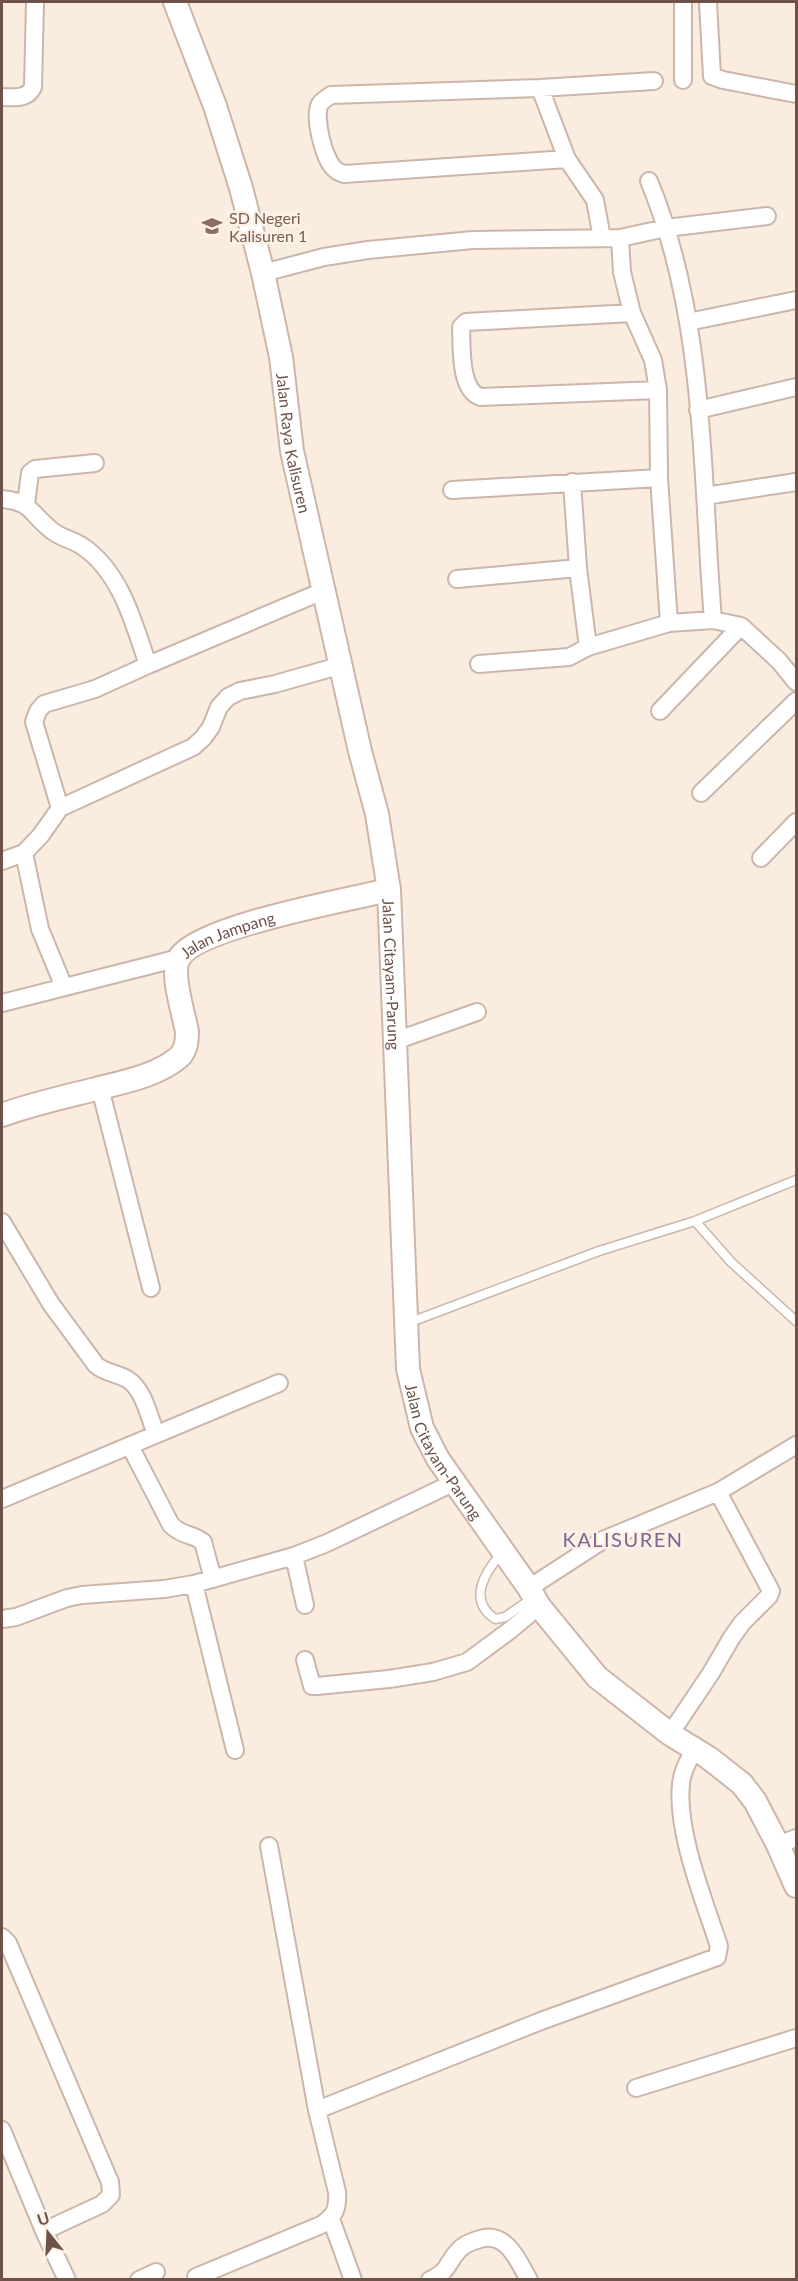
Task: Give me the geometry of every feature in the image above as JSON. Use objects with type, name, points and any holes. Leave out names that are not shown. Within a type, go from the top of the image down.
[{"type":"main road","name":"Jalan Raya Kalisuren","points":[[175,2],[216,106],[242,188],[263,273],[281,357],[292,451],[360,751],[377,814],[389,890]]},
{"type":"main road","name":"Jalan Jampang","points":[[2,1115],[148,1074],[179,1057],[184,1051],[187,1032],[175,977],[179,958],[187,950],[213,936],[271,916],[389,890]]},
{"type":"main road","name":"Jalan Citayam-Parung","points":[[389,890],[405,1245],[405,1325],[408,1369],[422,1428],[438,1459],[534,1597],[597,1677],[670,1734],[709,1758],[742,1784],[788,1841],[796,1886]]},
{"type":"street","points":[[2,97],[26,96],[30,94],[33,87],[35,2]]},
{"type":"street","points":[[683,2],[683,80]]},
{"type":"street","points":[[708,2],[712,76],[796,94]]},
{"type":"street","points":[[567,159],[344,174],[336,171],[330,164],[322,144],[317,114],[320,104],[331,95],[540,88],[654,81]]},
{"type":"street","points":[[540,88],[567,159],[594,200],[602,238]]},
{"type":"street","points":[[649,181],[666,228],[688,322],[698,410],[713,620]]},
{"type":"street","points":[[263,273],[324,257],[368,250],[472,240],[620,238],[666,228],[767,216]]},
{"type":"street","points":[[620,238],[622,272],[632,313],[653,360],[658,390],[659,478],[669,623]]},
{"type":"street","points":[[688,322],[796,300]]},
{"type":"street","points":[[632,313],[466,322],[461,327],[468,388],[476,396],[481,397],[658,390]]},
{"type":"street","points":[[698,410],[796,387]]},
{"type":"street","points":[[27,504],[30,473],[35,469],[95,463]]},
{"type":"street","points":[[452,490],[659,478]]},
{"type":"street","points":[[572,482],[578,568],[588,647]]},
{"type":"street","points":[[705,496],[796,482]]},
{"type":"street","points":[[2,499],[27,504],[49,529],[58,536],[81,546],[106,570],[127,604],[148,665]]},
{"type":"street","points":[[457,579],[578,568]]},
{"type":"street","points":[[60,808],[33,722],[44,704],[95,688],[323,591]]},
{"type":"street","points":[[479,664],[569,657],[588,647],[669,623],[713,620],[741,626],[779,661],[796,682]]},
{"type":"street","points":[[660,711],[741,626]]},
{"type":"street","points":[[2,861],[24,853],[41,835],[60,808],[193,747],[211,727],[219,707],[228,697],[240,691],[275,684],[342,665]]},
{"type":"street","points":[[701,793],[796,701]]},
{"type":"street","points":[[761,858],[796,822]]},
{"type":"street","points":[[24,853],[40,929],[64,987]]},
{"type":"street","points":[[2,1003],[179,958]]},
{"type":"street","points":[[395,1041],[477,1011]]},
{"type":"street","points":[[100,1088],[151,1288]]},
{"type":"street","points":[[2,1222],[51,1304],[96,1365],[102,1370],[126,1378],[135,1385],[156,1434]]},
{"type":"street","points":[[2,1499],[279,1383]]},
{"type":"street","points":[[305,1660],[312,1686],[389,1679],[433,1672],[467,1662],[509,1631],[534,1597],[603,1540],[718,1492],[796,1445]]},
{"type":"street","points":[[130,1446],[171,1525],[179,1534],[198,1538],[203,1542],[213,1579]]},
{"type":"street","points":[[2,1619],[16,1617],[67,1598],[194,1584],[294,1556],[327,1543],[455,1482]]},
{"type":"street","points":[[670,1734],[732,1637],[771,1591],[718,1492]]},
{"type":"street","points":[[294,1556],[305,1605]]},
{"type":"street","points":[[194,1584],[236,1750]]},
{"type":"street","points":[[317,2110],[541,2021],[717,1957],[719,1947],[693,1863],[684,1824],[681,1782],[686,1765],[695,1749]]},
{"type":"street","points":[[196,2277],[321,2225],[331,2219],[338,2206],[337,2192],[317,2110],[269,1846]]},
{"type":"street","points":[[2,1937],[13,1953],[110,2182],[111,2195],[102,2204],[44,2231]]},
{"type":"street","points":[[636,2088],[796,2038]]},
{"type":"street","points":[[2,2130],[67,2280]]},
{"type":"street","points":[[331,2219],[353,2280]]},
{"type":"street","points":[[430,2280],[448,2268],[459,2249],[476,2240],[494,2237],[503,2241],[529,2280]]},
{"type":"street","points":[[139,2280],[156,2272]]},
{"type":"lane","points":[[405,1325],[598,1251],[694,1221],[796,1179]]},
{"type":"lane","points":[[694,1221],[730,1262],[796,1321]]},
{"type":"lane","points":[[503,1551],[484,1574],[480,1589],[489,1615],[495,1619],[505,1617],[534,1597]]},
{"type":"place","name":"SD Negeri Kalisuren 1","points":[[212,226]]},
{"type":"district","name":"KALISUREN","points":[[623,1539]]}]
